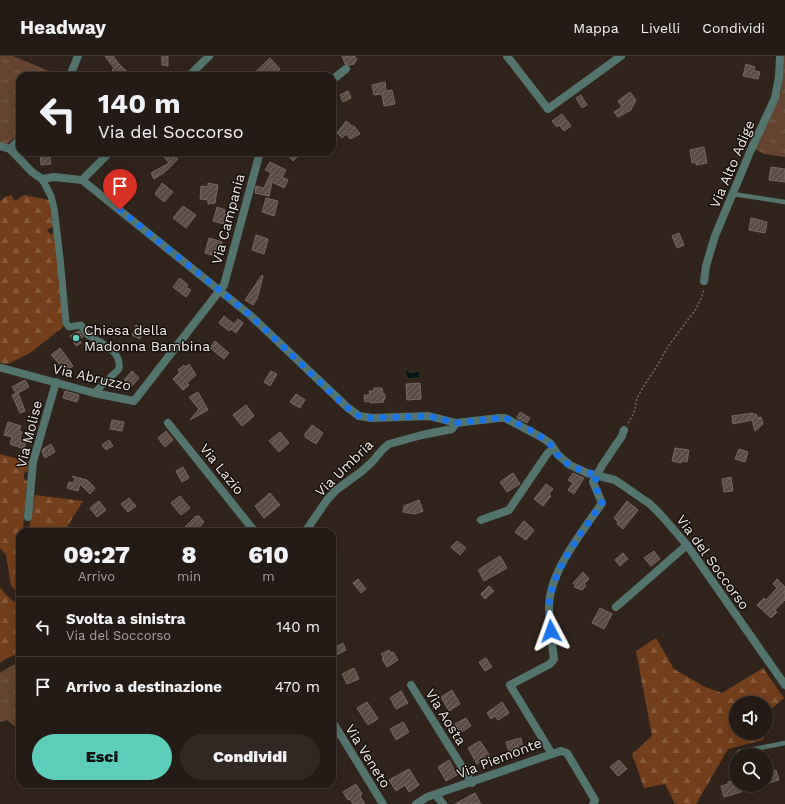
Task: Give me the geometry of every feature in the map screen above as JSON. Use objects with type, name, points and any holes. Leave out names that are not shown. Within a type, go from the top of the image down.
[{"type":"street","points":[[72,72],[78,56]]},
{"type":"street","points":[[193,72],[209,56]]},
{"type":"street","points":[[507,56],[548,109],[621,56]]},
{"type":"street","name":"Via Alto Adige","points":[[704,281],[715,236],[750,152],[775,98],[779,77],[780,56]]},
{"type":"street","points":[[336,77],[346,70]]},
{"type":"street","points":[[10,149],[16,143]]},
{"type":"street","points":[[0,146],[10,149],[16,155]]},
{"type":"street","points":[[17,156],[32,172],[42,179],[51,196],[54,208],[60,258],[66,323],[69,328],[81,325],[87,334],[112,349],[120,365],[119,369],[94,393]]},
{"type":"street","points":[[42,179],[54,177],[82,180],[106,156]]},
{"type":"street","name":"Via Campania","points":[[219,291],[224,284],[259,156]]},
{"type":"street","name":"Via del Soccorso","points":[[82,180],[250,315],[346,407],[359,416],[372,418],[429,416],[456,423],[505,418],[541,437],[570,465],[587,472],[615,480],[650,504],[679,534],[784,682]]},
{"type":"street","name":"Via Abruzzo","points":[[2,368],[94,393],[134,401],[219,291]]},
{"type":"street","name":"Via Molise","points":[[28,517],[33,462],[56,382]]},
{"type":"street","name":"Via Lazio","points":[[168,423],[252,528]]},
{"type":"street","name":"Via Umbria","points":[[308,528],[335,491],[362,471],[389,444],[452,429],[456,423]]},
{"type":"street","points":[[598,475],[603,464],[622,436],[624,430]]},
{"type":"street","points":[[481,520],[509,510],[547,454],[553,448]]},
{"type":"street","name":"Via Piemonte","points":[[416,804],[427,798],[552,754],[510,685],[550,664],[554,659],[549,606],[553,584],[561,566],[602,503],[594,482],[598,475]]},
{"type":"street","points":[[616,607],[687,545]]},
{"type":"street","name":"Via Aosta","points":[[411,685],[472,783]]},
{"type":"street","name":"Via Veneto","points":[[336,728],[383,804]]},
{"type":"street","points":[[552,754],[561,751],[567,753],[595,800],[594,804]]},
{"type":"street","points":[[436,795],[443,804]]},
{"type":"lane","points":[[733,194],[785,202]]},
{"type":"lane","points":[[759,748],[785,743]]},
{"type":"path","points":[[624,430],[634,413],[637,398],[645,384],[667,348],[696,309],[702,296],[704,281]]},
{"type":"green space","points":[[0,56],[13,56],[51,72],[16,72],[16,136],[6,145],[0,144]]},
{"type":"green space","points":[[783,56],[785,56],[785,157],[764,154],[753,148],[781,91]]},
{"type":"green space","points":[[11,195],[15,201],[24,195],[49,200],[54,226],[47,230],[50,234],[55,233],[63,327],[30,353],[8,364],[0,363],[0,201]]},
{"type":"green space","points":[[0,454],[29,462],[27,472],[24,473],[24,479],[27,481],[23,528],[16,528],[16,590],[11,586],[6,555],[0,548]]},
{"type":"green space","points":[[35,495],[83,501],[66,528],[29,528]]},
{"type":"green space","points":[[0,587],[5,594],[16,604],[16,655],[5,659],[0,663]]},
{"type":"green space","points":[[656,638],[674,669],[705,687],[722,693],[763,668],[784,698],[773,708],[773,696],[729,696],[729,740],[763,740],[729,748],[696,804],[675,804],[665,784],[644,788],[632,754],[652,736],[636,651]]},
{"type":"green space","points":[[16,664],[16,728],[7,720],[0,722],[0,673]]},
{"type":"water","points":[[406,371],[409,371],[410,373],[419,372],[419,377],[408,378]]},
{"type":"building","points":[[105,56],[113,56],[128,72],[114,72],[112,70],[114,68]]},
{"type":"building","points":[[162,56],[168,56],[168,66],[162,65]]},
{"type":"building","points":[[342,56],[354,56],[357,59],[354,64],[345,64]]},
{"type":"building","points":[[270,58],[280,69],[277,72],[255,72]]},
{"type":"building","points":[[746,64],[755,67],[754,71],[760,72],[758,79],[743,76]]},
{"type":"building","points":[[385,82],[386,91],[392,90],[395,104],[384,106],[382,94],[374,95],[372,85]]},
{"type":"building","points":[[348,91],[351,98],[343,102],[340,95]]},
{"type":"building","points":[[630,92],[636,100],[631,110],[618,117],[614,112],[622,107],[618,101]]},
{"type":"building","points":[[581,95],[587,105],[582,108],[576,98]]},
{"type":"building","points":[[562,114],[571,126],[564,131],[559,125],[557,127],[552,121]]},
{"type":"building","points":[[346,121],[354,126],[360,134],[350,139],[346,134],[342,138],[337,133]]},
{"type":"building","points":[[704,147],[707,163],[696,165],[696,162],[692,163],[690,150]]},
{"type":"building","points":[[40,156],[50,156],[51,164],[41,165]]},
{"type":"building","points":[[163,156],[175,156],[178,159],[165,172],[154,179],[151,173],[169,163]]},
{"type":"building","points":[[289,156],[298,156],[293,161]]},
{"type":"building","points":[[270,162],[286,170],[282,177],[288,180],[284,188],[272,182],[269,196],[255,193],[256,186],[264,188],[271,173],[265,170]]},
{"type":"building","points":[[771,167],[785,169],[785,182],[769,180]]},
{"type":"building","points":[[162,183],[173,192],[164,202],[155,194]]},
{"type":"building","points":[[208,183],[218,185],[215,203],[208,204],[208,200],[200,199],[201,186],[208,187]]},
{"type":"building","points":[[266,198],[278,201],[274,216],[262,212]]},
{"type":"building","points":[[183,206],[196,215],[186,228],[173,218]]},
{"type":"building","points":[[217,207],[225,210],[224,214],[230,215],[227,225],[213,221]]},
{"type":"building","points":[[751,218],[767,222],[765,233],[749,230]]},
{"type":"building","points":[[679,233],[684,245],[677,248],[672,236]]},
{"type":"building","points":[[256,235],[268,239],[264,254],[252,250]]},
{"type":"building","points":[[209,238],[222,242],[218,257],[205,253]]},
{"type":"building","points":[[262,275],[257,299],[253,305],[245,300]]},
{"type":"building","points":[[180,278],[188,285],[186,287],[191,290],[186,297],[173,287]]},
{"type":"building","points":[[224,316],[234,324],[238,319],[243,323],[236,333],[231,329],[229,331],[219,323]]},
{"type":"building","points":[[136,325],[145,329],[140,339],[132,335]]},
{"type":"building","name":"Chiesa della Madonna Bambina","points":[[79,331],[83,337],[79,339],[81,343],[76,346],[70,336]]},
{"type":"building","points":[[215,341],[229,353],[224,359],[210,348]]},
{"type":"building","points":[[60,348],[73,366],[66,371],[51,355]]},
{"type":"building","points":[[189,364],[196,375],[187,383],[189,385],[183,390],[173,379],[180,372],[178,370],[184,365],[186,367]]},
{"type":"building","points":[[132,371],[139,378],[131,387],[124,380]]},
{"type":"building","points":[[271,371],[277,374],[270,386],[264,382]]},
{"type":"building","points":[[25,380],[29,387],[18,393],[25,411],[20,413],[12,395],[16,393],[12,387]]},
{"type":"building","points":[[420,383],[421,399],[407,400],[406,384]]},
{"type":"building","points":[[374,388],[382,388],[383,394],[385,394],[385,399],[383,400],[384,402],[365,402],[364,395],[370,395],[369,391],[374,391]]},
{"type":"building","points":[[65,391],[79,395],[77,402],[63,398]]},
{"type":"building","points":[[198,392],[208,410],[190,420],[199,409],[189,397]]},
{"type":"building","points":[[296,394],[305,400],[300,408],[290,402]]},
{"type":"building","points":[[246,405],[254,416],[242,426],[233,415]]},
{"type":"building","points":[[520,412],[530,418],[527,423],[517,418]]},
{"type":"building","points":[[753,413],[754,415],[756,414],[758,418],[761,417],[763,424],[755,431],[752,420],[733,424],[732,416]]},
{"type":"building","points":[[112,420],[124,422],[122,431],[110,429]]},
{"type":"building","points":[[8,422],[21,426],[19,431],[22,432],[20,439],[26,441],[24,449],[10,444],[12,437],[4,435]]},
{"type":"building","points":[[312,425],[323,433],[316,444],[305,437],[305,434]]},
{"type":"building","points":[[166,431],[173,440],[165,447],[158,438]]},
{"type":"building","points":[[280,432],[289,443],[279,452],[269,441]]},
{"type":"building","points":[[109,440],[113,446],[106,450],[102,445]]},
{"type":"building","points":[[51,444],[55,452],[45,458],[42,452],[43,449]]},
{"type":"building","points":[[675,448],[689,450],[687,462],[682,461],[681,463],[672,461]]},
{"type":"building","points":[[739,449],[748,452],[745,462],[735,459]]},
{"type":"building","points":[[183,467],[189,478],[182,482],[176,471]]},
{"type":"building","points":[[513,473],[520,484],[507,492],[500,482]]},
{"type":"building","points":[[573,473],[584,478],[574,494],[568,490],[573,483],[568,480]]},
{"type":"building","points":[[72,476],[87,480],[95,488],[90,494],[80,484],[78,491],[67,488],[69,482],[74,483],[74,480],[76,480]]},
{"type":"building","points":[[731,477],[733,491],[724,492],[722,479]]},
{"type":"building","points":[[546,484],[553,489],[549,494],[551,496],[543,506],[534,499]]},
{"type":"building","points":[[270,493],[280,505],[264,518],[255,506]]},
{"type":"building","points":[[180,496],[190,508],[181,515],[171,503]]},
{"type":"building","points":[[129,498],[136,506],[128,512],[121,504]]},
{"type":"building","points":[[419,500],[423,511],[415,514],[403,512],[404,506]]},
{"type":"building","points":[[99,501],[106,510],[97,517],[90,508]]},
{"type":"building","points":[[627,501],[638,510],[623,529],[617,524],[618,522],[614,518]]},
{"type":"building","points":[[196,516],[199,516],[204,522],[199,528],[184,528]]},
{"type":"building","points":[[524,521],[534,530],[526,540],[515,532]]},
{"type":"building","points":[[457,541],[466,548],[460,555],[451,547]]},
{"type":"building","points":[[654,551],[660,559],[651,566],[644,558]]},
{"type":"building","points":[[623,553],[628,559],[620,566],[615,560]]},
{"type":"building","points":[[500,556],[507,568],[484,581],[478,570]]},
{"type":"building","points":[[583,572],[589,579],[584,584],[586,586],[582,590],[574,587],[576,585],[573,583]]},
{"type":"building","points":[[358,579],[366,589],[361,593],[353,583]]},
{"type":"building","points":[[777,579],[785,587],[785,600],[775,610],[777,612],[771,618],[757,605],[764,598],[766,600],[777,588],[773,584]]},
{"type":"building","points":[[489,586],[494,591],[485,599],[481,594]]},
{"type":"building","points":[[600,608],[612,614],[604,629],[592,623]]},
{"type":"building","points":[[343,643],[346,650],[336,655],[336,647]]},
{"type":"building","points":[[389,650],[391,653],[393,652],[398,660],[387,667],[381,654]]},
{"type":"building","points":[[486,658],[492,667],[485,671],[479,662]]},
{"type":"building","points":[[354,668],[359,679],[347,684],[342,674]]},
{"type":"building","points":[[452,690],[460,704],[449,711],[441,697]]},
{"type":"building","points":[[401,691],[408,703],[396,709],[390,698]]},
{"type":"building","points":[[367,702],[378,719],[368,725],[357,708]]},
{"type":"building","points":[[502,702],[509,713],[498,720],[495,716],[491,719],[487,713]]},
{"type":"building","points":[[466,718],[471,726],[460,733],[455,724]]},
{"type":"building","points":[[403,722],[409,732],[396,740],[390,729]]},
{"type":"building","points":[[521,738],[523,749],[509,752],[506,742]]},
{"type":"building","points":[[480,741],[490,756],[477,764],[468,748]]},
{"type":"building","points":[[449,760],[457,775],[446,781],[438,767]]},
{"type":"building","points":[[619,760],[627,769],[618,776],[610,767]]},
{"type":"building","points":[[409,769],[419,785],[409,792],[405,785],[396,791],[389,780]]},
{"type":"building","points":[[776,770],[779,780],[773,782],[773,771]]},
{"type":"building","points":[[728,782],[729,792],[741,792],[724,797],[721,786],[728,784]]},
{"type":"building","points":[[356,784],[362,794],[360,796],[365,804],[353,804],[350,799],[348,800],[343,792]]},
{"type":"building","points":[[475,793],[481,804],[455,804]]},
{"type":"place","name":"Chiesa della Madonna Bambina","points":[[76,338]]},
{"type":"route","points":[[120,210],[250,315],[346,407],[359,416],[372,418],[429,416],[456,423],[505,418],[513,421],[550,443],[563,461],[587,472],[598,475],[594,482],[602,503],[561,566],[553,584],[549,606],[551,631]]}]
